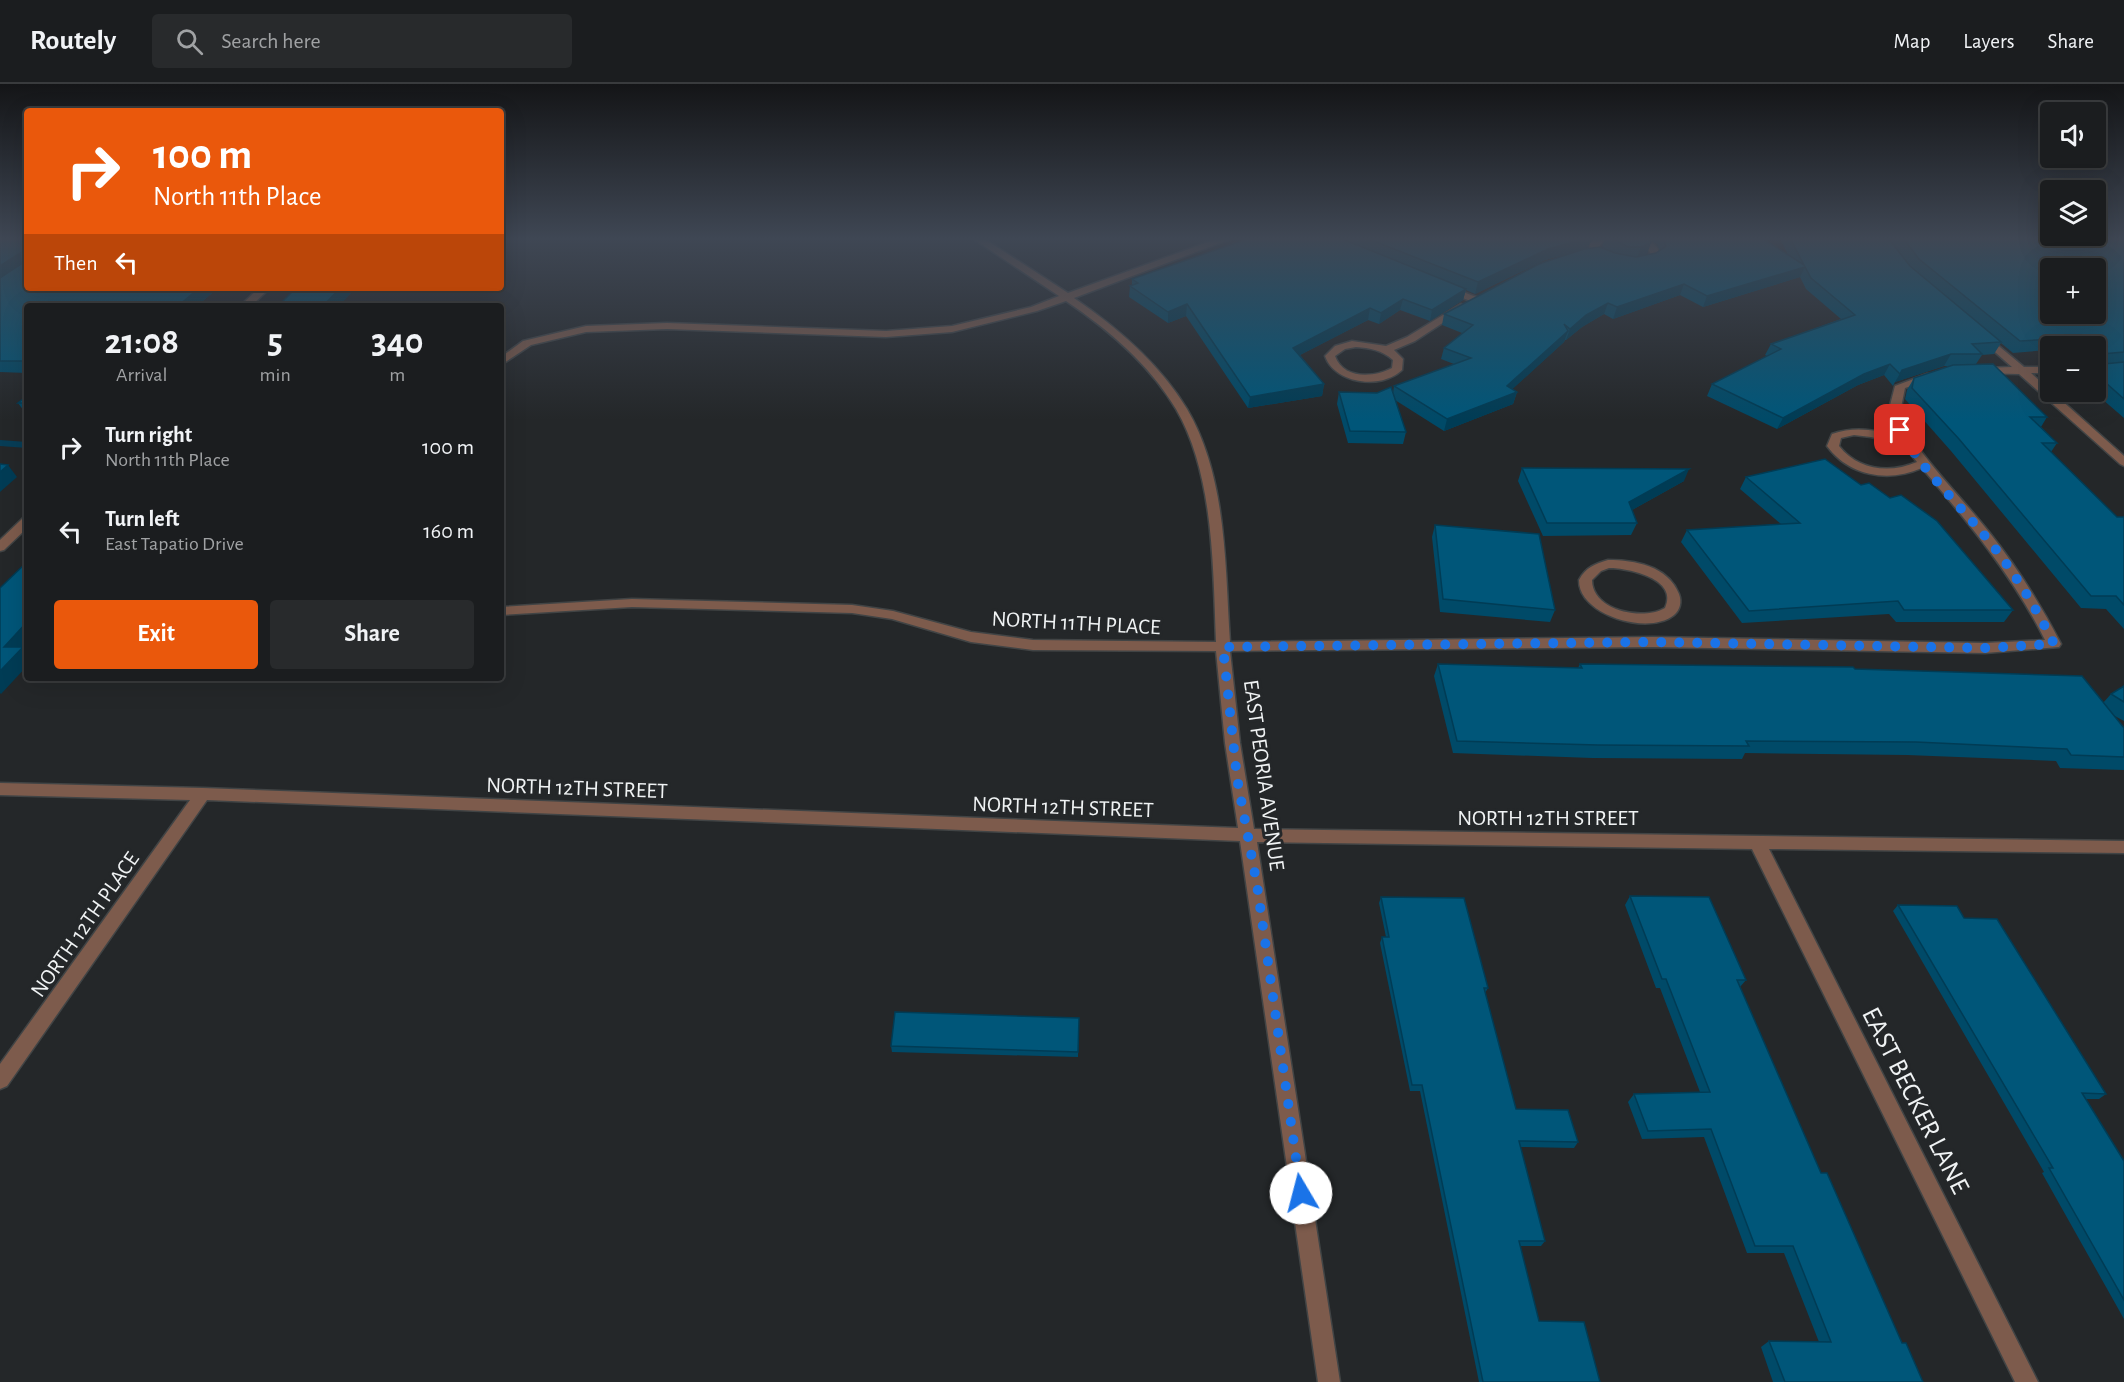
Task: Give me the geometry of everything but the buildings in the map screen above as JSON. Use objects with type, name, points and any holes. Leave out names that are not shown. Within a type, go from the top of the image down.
[{"type":"street","points":[[504,360],[527,343],[586,329],[667,326],[886,334],[922,332],[952,329],[1002,318],[1060,299]]},
{"type":"street","name":"EAST PEORIA AVENUE","points":[[1067,299],[1107,324],[1133,347],[1168,388],[1194,434],[1208,483],[1237,778],[1248,836],[1329,1382]]},
{"type":"street","points":[[1386,350],[1398,359],[1399,365],[1396,370],[1382,377],[1350,375],[1341,371],[1330,361],[1333,351],[1347,345],[1366,344],[1386,350],[1411,339],[1450,313],[1480,299]]},
{"type":"street","points":[[1971,325],[2124,462]]},
{"type":"street","points":[[1966,371],[2040,370]]},
{"type":"street","points":[[1907,443],[1875,434],[1851,431],[1836,436],[1833,446],[1836,452],[1846,460],[1875,471],[1903,472],[1923,463],[1907,443],[1893,417],[1900,386],[1945,371]]},
{"type":"street","name":"NORTH 11TH PLACE","points":[[504,611],[632,603],[852,609],[893,615],[971,637],[1033,645],[1223,647],[1653,642],[1985,648],[2054,644],[2034,605],[1986,536],[1923,463]]},
{"type":"street","points":[[0,547],[24,524]]},
{"type":"street","points":[[1641,619],[1661,615],[1674,607],[1675,598],[1663,580],[1651,572],[1622,564],[1597,567],[1589,572],[1585,579],[1585,588],[1595,601],[1612,612],[1641,619],[1653,642]]},
{"type":"street","name":"NORTH 12TH STREET","points":[[0,789],[203,794],[1248,836],[2124,847]]},
{"type":"street","name":"NORTH 12TH PLACE","points":[[0,1080],[203,794]]},
{"type":"street","name":"EAST BECKER LANE","points":[[1757,842],[2027,1382]]},
{"type":"waterway","points":[[0,443],[24,445]]},
{"type":"route","points":[[1301,1193],[1257,885],[1237,778],[1223,647],[1653,642],[1985,648],[2054,644],[2034,605],[1986,536],[1951,498],[1907,443],[1900,430]]}]
